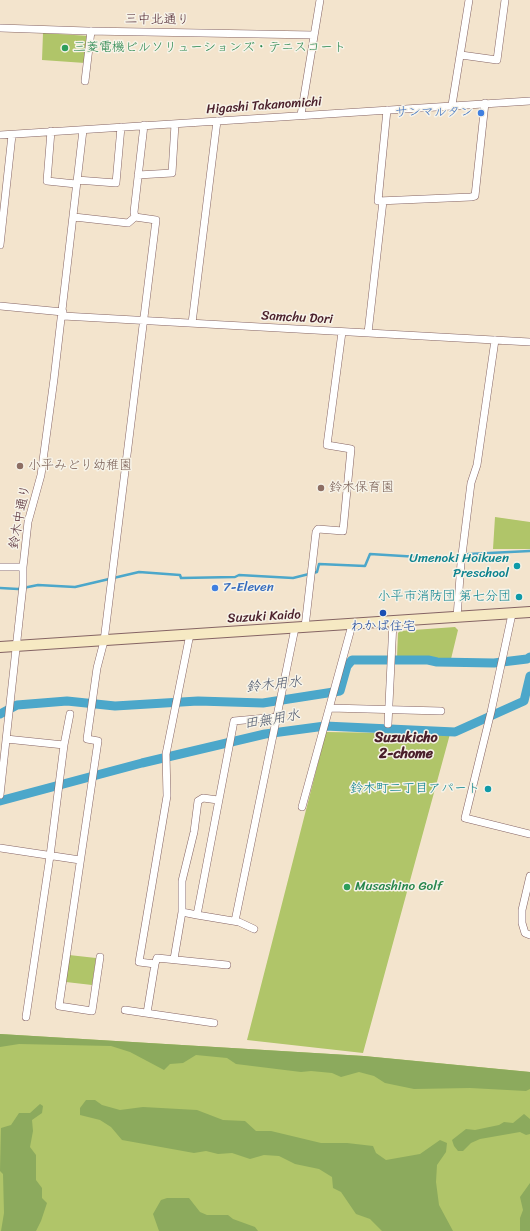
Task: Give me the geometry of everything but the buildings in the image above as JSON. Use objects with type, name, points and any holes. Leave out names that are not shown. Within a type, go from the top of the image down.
[{"type":"main road","name":"Suzuki Kaido","points":[[0,647],[300,627],[352,625],[530,612]]},
{"type":"street","points":[[301,115],[320,0]]},
{"type":"street","points":[[452,105],[469,0]]},
{"type":"street","points":[[461,55],[497,60],[505,0]]},
{"type":"street","name":"三中北通り","points":[[0,28],[91,32],[314,35]]},
{"type":"street","points":[[85,81],[91,32]]},
{"type":"street","name":"Higashi Takanomichi","points":[[0,135],[452,105],[530,102]]},
{"type":"street","points":[[387,110],[378,201],[475,196],[485,104]]},
{"type":"street","points":[[192,323],[217,121]]},
{"type":"street","points":[[138,175],[172,173],[176,124]]},
{"type":"street","points":[[135,218],[138,175],[144,126]]},
{"type":"street","points":[[51,131],[47,181],[116,183],[121,127]]},
{"type":"street","name":"鈴木中通り","points":[[0,795],[28,522],[41,475],[63,314],[83,130]]},
{"type":"street","points":[[0,245],[12,135]]},
{"type":"street","points":[[368,333],[383,201]]},
{"type":"street","points":[[74,217],[128,223],[135,218],[156,220],[104,641],[97,668],[87,739],[98,741],[59,1006],[92,1011],[100,957]]},
{"type":"street","name":"Samchu Dori","points":[[0,306],[63,314],[143,321],[530,342]]},
{"type":"street","points":[[235,921],[280,701],[300,627],[316,532],[318,529],[343,531],[351,449],[327,445],[342,332]]},
{"type":"street","points":[[458,617],[461,563],[471,483],[477,465],[495,340]]},
{"type":"street","points":[[0,567],[23,567]]},
{"type":"street","points":[[512,614],[489,721],[465,818],[530,834]]},
{"type":"street","points":[[388,724],[393,622]]},
{"type":"street","points":[[302,807],[352,625]]},
{"type":"street","points":[[155,964],[140,962],[166,796],[166,757],[190,634]]},
{"type":"street","points":[[330,708],[441,711]]},
{"type":"street","points":[[26,1017],[60,789],[64,746],[70,714]]},
{"type":"street","points":[[197,915],[234,721],[277,717]]},
{"type":"street","points":[[6,739],[64,746]]},
{"type":"street","points":[[174,959],[182,912],[182,881],[194,832],[198,802],[203,798],[218,800]]},
{"type":"street","points":[[0,848],[80,860]]},
{"type":"street","points":[[530,876],[522,910],[522,923],[525,933],[530,935]]},
{"type":"street","points":[[182,912],[235,921],[254,929]]},
{"type":"street","points":[[147,1013],[157,958],[227,965]]},
{"type":"street","points":[[125,1010],[214,1023]]},
{"type":"green space","name":"三菱電機ビルソリューションズ・テニスコート","points":[[43,33],[89,36],[85,63],[42,60]]},
{"type":"green space","points":[[495,517],[530,522],[530,549],[493,549]]},
{"type":"green space","points":[[455,627],[458,630],[451,659],[397,658],[398,633],[400,631]]},
{"type":"green space","name":"Musashino Golf","points":[[326,732],[450,734],[363,1053],[247,1040]]},
{"type":"green space","points":[[69,955],[96,958],[92,985],[66,982]]},
{"type":"green space","points":[[0,1034],[364,1056],[530,1072],[530,1231],[0,1231]]},
{"type":"green space","points":[[0,1034],[364,1056],[530,1072],[530,1089],[526,1091],[470,1088],[414,1089],[385,1083],[374,1076],[359,1072],[341,1077],[332,1073],[311,1071],[301,1072],[236,1064],[227,1058],[196,1055],[183,1063],[170,1064],[164,1070],[130,1052],[111,1046],[19,1044],[0,1047]]},
{"type":"green space","points":[[86,1100],[95,1100],[102,1105],[120,1110],[143,1107],[197,1110],[223,1120],[245,1121],[256,1131],[271,1131],[321,1143],[347,1143],[373,1146],[376,1153],[386,1160],[420,1154],[440,1140],[447,1143],[446,1152],[437,1165],[436,1182],[439,1205],[453,1231],[382,1231],[370,1219],[356,1214],[341,1192],[333,1188],[332,1177],[319,1169],[295,1164],[279,1156],[264,1155],[250,1159],[232,1153],[218,1154],[206,1151],[194,1153],[122,1140],[111,1127],[100,1120],[80,1115],[80,1108]]},
{"type":"green space","points":[[40,1104],[43,1106],[42,1113],[32,1120],[33,1131],[30,1147],[36,1155],[36,1180],[42,1188],[42,1198],[47,1203],[36,1231],[1,1231],[4,1213],[3,1174],[0,1171],[1,1128],[11,1125],[19,1113],[30,1113]]},
{"type":"green space","points":[[524,1114],[530,1119],[530,1134],[526,1135],[520,1132],[480,1139],[471,1143],[463,1151],[458,1151],[454,1146],[452,1140],[466,1129],[475,1130],[499,1125],[504,1122],[513,1123]]},
{"type":"green space","points":[[530,1183],[530,1231],[520,1231],[520,1218],[523,1210],[520,1197]]},
{"type":"green space","points":[[167,1198],[189,1198],[200,1212],[207,1215],[228,1215],[233,1219],[255,1227],[258,1231],[159,1231],[153,1214],[161,1200]]},
{"type":"waterway","points":[[0,588],[18,589],[38,585],[75,587],[139,572],[180,575],[181,578],[235,577],[239,575],[293,578],[317,572],[319,564],[365,566],[370,554],[419,557],[426,561],[469,554],[530,551]]},
{"type":"waterway","name":"鈴木用水","points":[[0,714],[17,705],[67,701],[115,706],[198,701],[263,703],[340,691],[347,666],[352,660],[428,660],[437,662],[494,663],[527,659],[530,657]]},
{"type":"waterway","name":"田無用水","points":[[0,801],[142,763],[265,734],[325,726],[455,732],[524,701],[530,676]]},
{"type":"place","name":"三菱電機ビルソリューションズ・テニスコート","points":[[65,48]]},
{"type":"place","name":"サンマルタン","points":[[481,113]]},
{"type":"place","name":"小平みどり幼稚園","points":[[20,466]]},
{"type":"place","name":"鈴木保育園","points":[[321,488]]},
{"type":"place","name":"Umenoki Hoikuen Preschool","points":[[517,566]]},
{"type":"place","name":"7-Eleven","points":[[215,588]]},
{"type":"place","name":"小平市消防団 第七分団","points":[[519,597]]},
{"type":"place","name":"わかば住宅","points":[[383,613]]},
{"type":"place","name":"鈴木町二丁目アパート","points":[[488,789]]},
{"type":"place","name":"Musashino Golf","points":[[347,887]]},
{"type":"district","name":"Suzukicho 2-chome","points":[[406,746]]}]
